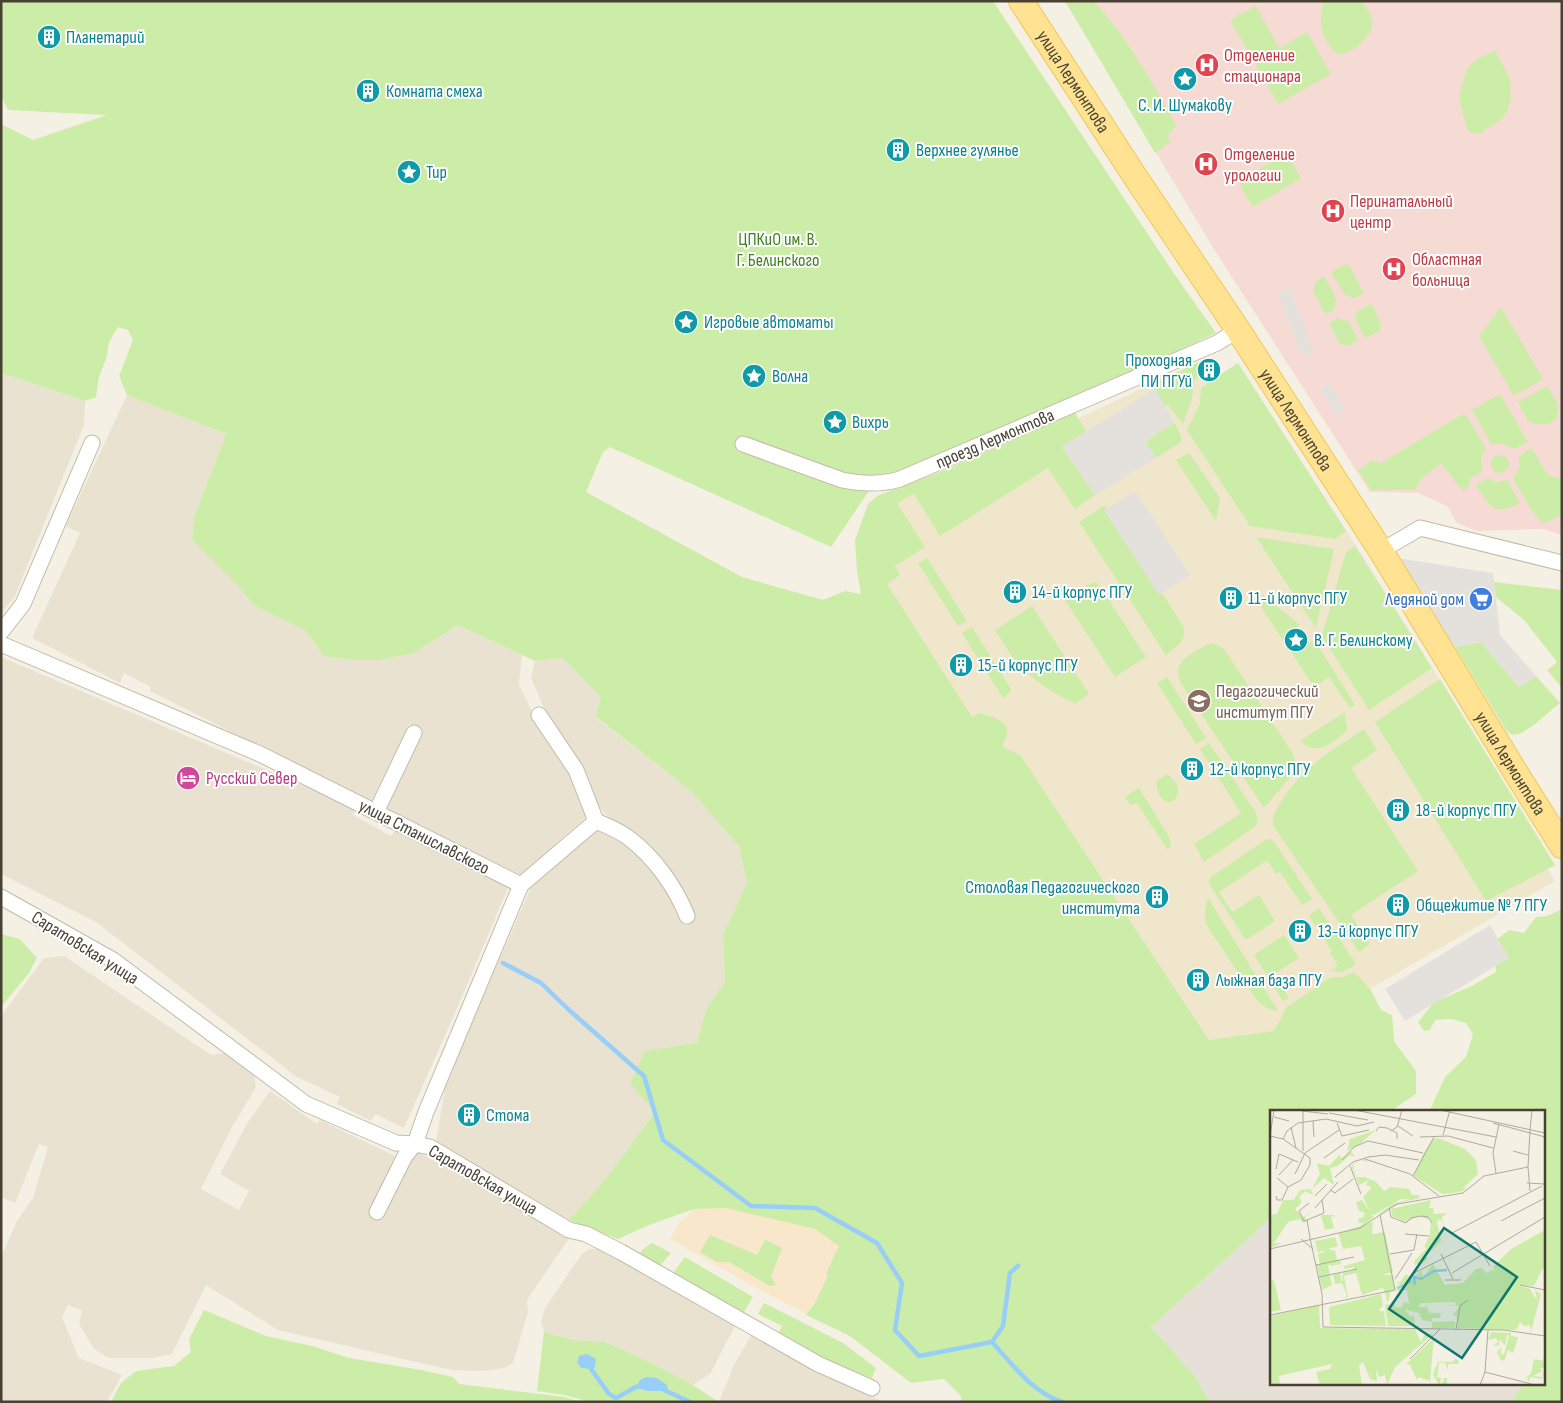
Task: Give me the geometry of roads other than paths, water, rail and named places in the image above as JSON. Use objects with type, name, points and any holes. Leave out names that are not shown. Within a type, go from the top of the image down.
[{"type":"main road","name":"улица Лермонтова","points":[[1021,1],[1381,551],[1562,846]]},
{"type":"street","name":"проезд Лермонтова","points":[[743,444],[842,480],[869,483],[890,482],[1023,428],[1082,400],[1217,343],[1238,330]]},
{"type":"street","points":[[1,632],[23,604],[92,443]]},
{"type":"street","points":[[1381,551],[1420,528],[1562,564]]},
{"type":"street","name":"улица Станиславского","points":[[1,644],[260,754],[520,886]]},
{"type":"street","points":[[540,715],[576,770],[596,821],[630,838],[662,872],[680,899],[687,916]]},
{"type":"street","points":[[376,812],[414,733]]},
{"type":"street","points":[[377,1212],[405,1156],[415,1144],[426,1112],[520,886],[596,821]]},
{"type":"street","name":"Саратовская улица","points":[[1,897],[113,960],[306,1104],[396,1143],[430,1147],[569,1230],[586,1234],[621,1252],[818,1364],[872,1388]]},
{"type":"water","points":[[587,1354],[596,1359],[595,1367],[592,1369],[581,1368],[577,1362],[579,1356]]},
{"type":"water","points":[[646,1377],[657,1378],[667,1385],[668,1391],[647,1391],[636,1387],[640,1380]]},
{"type":"waterway","points":[[503,963],[541,983],[644,1076],[663,1140],[751,1206],[815,1208],[877,1243],[902,1283],[895,1330],[919,1356],[992,1342],[1003,1326],[1010,1273],[1018,1266]]},
{"type":"waterway","points":[[992,1342],[1032,1385],[1051,1398],[1062,1402]]},
{"type":"waterway","points":[[589,1366],[609,1394],[616,1398],[636,1387],[642,1386]]},
{"type":"waterway","points":[[664,1390],[690,1402]]},
{"type":"place","name":"Планетарий","points":[[49,37]]},
{"type":"place","name":"Отделение стационара","points":[[1207,65]]},
{"type":"place","name":"С. И. Шумакову","points":[[1185,79]]},
{"type":"place","name":"Комната смеха","points":[[368,91]]},
{"type":"place","name":"Верхнее гулянье","points":[[898,150]]},
{"type":"place","name":"Отделение урологии","points":[[1206,164]]},
{"type":"place","name":"Тир","points":[[409,172]]},
{"type":"place","name":"Перинатальный центр","points":[[1333,211]]},
{"type":"place","name":"Областная больница","points":[[1394,269]]},
{"type":"place","name":"Игровые автоматы","points":[[686,322]]},
{"type":"place","name":"Проходная ПИ ПГУй","points":[[1209,370]]},
{"type":"place","name":"Волна","points":[[754,376]]},
{"type":"place","name":"Вихрь","points":[[835,422]]},
{"type":"place","name":"14-й корпус ПГУ","points":[[1015,592]]},
{"type":"place","name":"11-й корпус ПГУ","points":[[1231,598]]},
{"type":"place","name":"Ледяной дом","points":[[1481,599]]},
{"type":"place","name":"В. Г. Белинскому","points":[[1296,640]]},
{"type":"place","name":"15-й корпус ПГУ","points":[[961,665]]},
{"type":"place","name":"Педагогический институт ПГУ","points":[[1199,701]]},
{"type":"place","name":"12-й корпус ПГУ","points":[[1192,769]]},
{"type":"place","name":"Русский Север","points":[[188,778]]},
{"type":"place","name":"18-й корпус ПГУ","points":[[1398,810]]},
{"type":"place","name":"Столовая Педагогического института","points":[[1157,897]]},
{"type":"place","name":"Общежитие № 7 ПГУ","points":[[1398,905]]},
{"type":"place","name":"13-й корпус ПГУ","points":[[1300,931]]},
{"type":"place","name":"Лыжная база ПГУ","points":[[1198,980]]},
{"type":"place","name":"Стома","points":[[469,1115]]},
{"type":"park label","name":"ЦПКиО им. В. Г. Белинского","points":[[778,249]]}]
